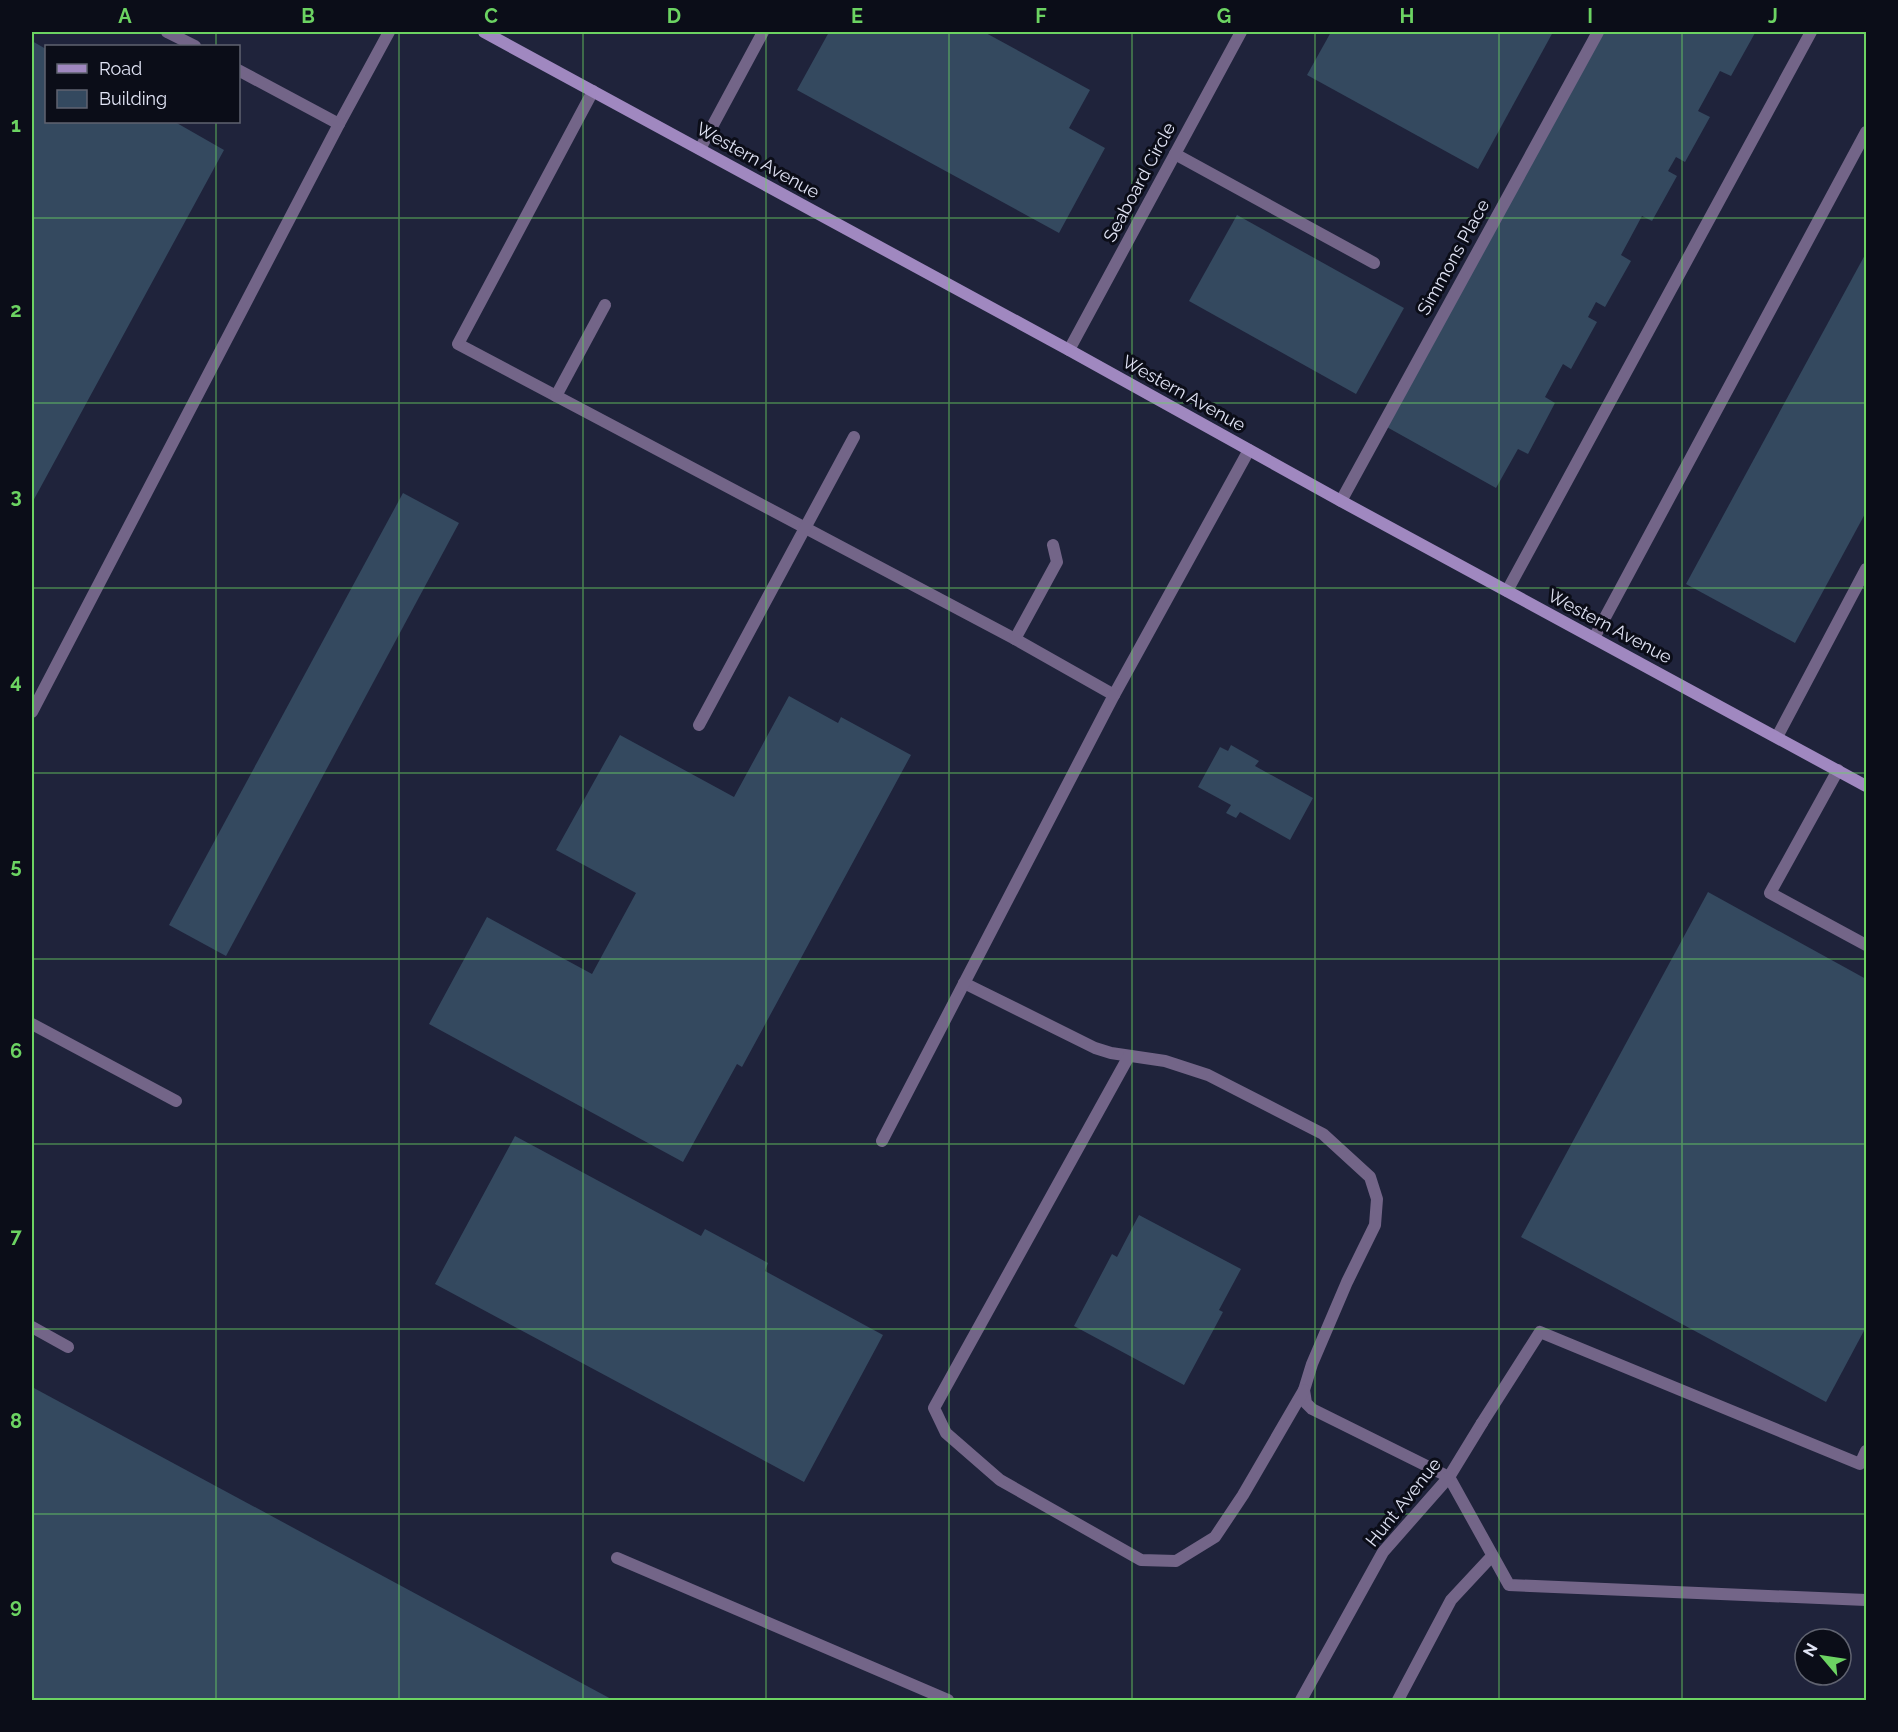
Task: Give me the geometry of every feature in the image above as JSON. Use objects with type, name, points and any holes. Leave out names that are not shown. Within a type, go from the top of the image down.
[{"type":"street","points":[[168,32],[193,45]]},
{"type":"street","points":[[32,712],[389,32]]},
{"type":"street","name":"Western Avenue","points":[[484,32],[1866,786]]},
{"type":"street","points":[[700,149],[763,32]]},
{"type":"street","name":"Seaboard Circle","points":[[1069,350],[1241,32]]},
{"type":"street","name":"Simmons Place","points":[[1341,501],[1598,32]]},
{"type":"street","points":[[1508,591],[1811,32]]},
{"type":"street","points":[[240,71],[339,124]]},
{"type":"street","points":[[593,91],[458,344],[806,527],[1114,694]]},
{"type":"street","points":[[1594,638],[1866,132]]},
{"type":"street","points":[[1175,154],[1374,263]]},
{"type":"street","points":[[556,396],[605,304]]},
{"type":"street","points":[[699,724],[854,437]]},
{"type":"street","points":[[882,1141],[1114,694],[1249,450]]},
{"type":"street","points":[[1015,639],[1057,562],[1053,545]]},
{"type":"street","points":[[1777,737],[1866,568]]},
{"type":"street","points":[[1838,770],[1770,893],[1866,945]]},
{"type":"street","points":[[964,983],[1095,1048],[1111,1053],[1166,1061],[1208,1075],[1323,1134],[1370,1177],[1377,1199],[1375,1224],[1347,1282],[1312,1364],[1304,1390],[1243,1495],[1215,1537],[1176,1561],[1141,1560],[1000,1480],[946,1433],[934,1408],[1129,1056]]},
{"type":"street","points":[[32,1024],[176,1101]]},
{"type":"street","points":[[32,1327],[68,1347]]},
{"type":"street","name":"Hunt Avenue","points":[[1301,1701],[1383,1552],[1449,1477],[1540,1332],[1860,1464],[1866,1451]]},
{"type":"street","points":[[1304,1390],[1306,1404],[1312,1409],[1449,1477],[1509,1585],[1866,1600]]},
{"type":"street","points":[[1398,1701],[1451,1600],[1492,1556]]},
{"type":"street","points":[[617,1558],[948,1701]]},
{"type":"building","points":[[829,32],[984,32],[1090,90],[1069,128],[1105,148],[1059,233],[797,90]]},
{"type":"building","points":[[1331,32],[1553,32],[1478,169],[1307,75]]},
{"type":"building","points":[[1602,32],[1755,33],[1731,76],[1720,71],[1698,111],[1710,117],[1685,162],[1676,157],[1668,171],[1677,176],[1652,221],[1642,216],[1621,255],[1631,261],[1605,307],[1596,302],[1588,317],[1597,322],[1571,369],[1563,364],[1545,397],[1555,403],[1528,454],[1518,449],[1496,488],[1385,426]]},
{"type":"building","points":[[32,41],[45,48],[45,123],[177,123],[224,150],[32,503]]},
{"type":"building","points":[[1237,215],[1404,308],[1356,394],[1189,301]]},
{"type":"building","points":[[1866,253],[1866,512],[1795,643],[1686,584]]},
{"type":"building","points":[[403,493],[459,523],[226,956],[169,925]]},
{"type":"building","points":[[789,696],[838,723],[841,717],[911,755],[742,1067],[737,1064],[683,1162],[429,1024],[487,917],[592,974],[636,893],[556,850],[620,735],[734,797]]},
{"type":"building","points":[[1231,745],[1259,761],[1255,766],[1313,798],[1290,840],[1240,812],[1236,818],[1226,813],[1231,805],[1198,787],[1220,747],[1228,751]]},
{"type":"building","points":[[1708,892],[1866,979],[1866,1327],[1826,1402],[1521,1237]]},
{"type":"building","points":[[515,1136],[701,1236],[705,1229],[768,1263],[765,1271],[883,1335],[804,1482],[435,1284]]},
{"type":"building","points":[[1139,1215],[1241,1269],[1219,1310],[1223,1312],[1184,1385],[1074,1326],[1112,1254],[1117,1257]]},
{"type":"building","points":[[32,1387],[613,1700],[32,1700]]}]
